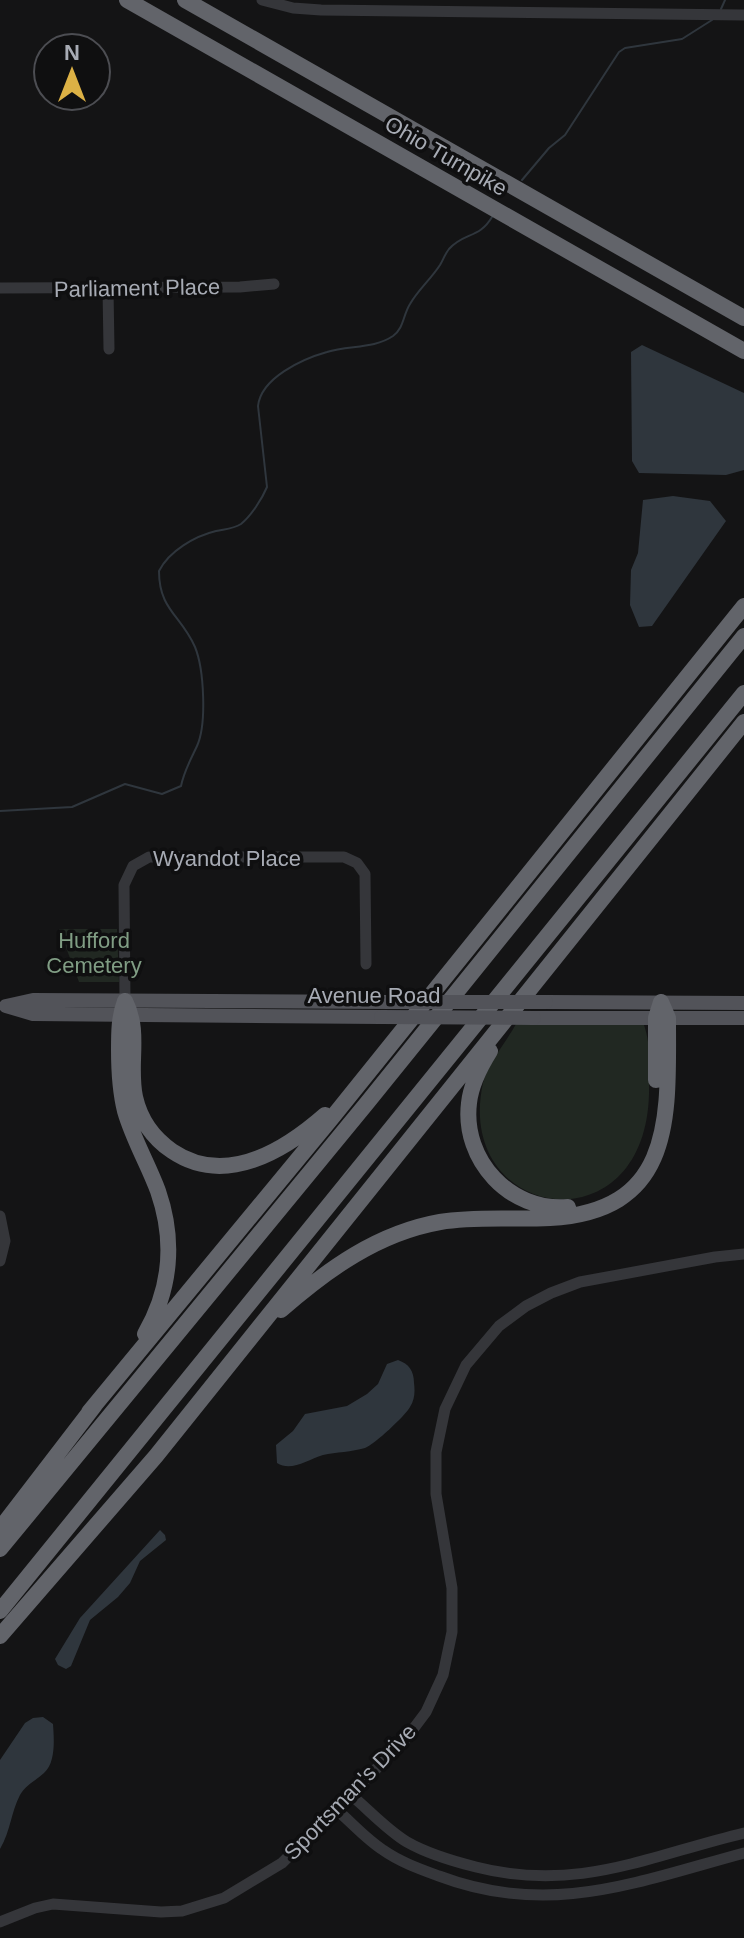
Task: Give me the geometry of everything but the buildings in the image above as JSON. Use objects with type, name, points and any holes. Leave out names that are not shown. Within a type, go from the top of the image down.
[{"type":"highway","name":"Ohio Turnpike","points":[[127,0],[744,351]]},
{"type":"highway","name":"Ohio Turnpike","points":[[185,0],[744,318]]},
{"type":"highway","points":[[89,1412],[359,1084],[744,606]]},
{"type":"highway","points":[[0,1549],[367,1103],[744,636]]},
{"type":"highway","points":[[0,1611],[744,693]]},
{"type":"highway","points":[[0,1636],[156,1456],[744,722]]},
{"type":"highway","points":[[545,971],[483,1063],[469,1103],[471,1139],[481,1161],[505,1189],[526,1201],[561,1208],[595,1202],[616,1191],[641,1164],[651,1142],[655,1119],[662,1013]]},
{"type":"highway","points":[[126,1012],[134,1089],[140,1112],[160,1142],[190,1161],[225,1166],[261,1158],[311,1127],[359,1084]]},
{"type":"highway","points":[[0,1529],[147,1331],[162,1298],[169,1262],[163,1209],[122,1095],[126,1012]]},
{"type":"highway","points":[[239,1349],[329,1270],[392,1235],[438,1222],[462,1219],[573,1216],[607,1205],[628,1192],[651,1164],[664,1130],[662,1013]]},
{"type":"main road","name":"Avenue Road","points":[[3,1006],[33,1000],[126,1012],[534,1018],[662,1013],[744,1003]]},
{"type":"main road","name":"Avenue Road","points":[[126,1012],[391,1002],[546,1002],[744,1018]]},
{"type":"street","points":[[262,0],[293,8],[319,10],[739,15]]},
{"type":"street","name":"Parliament Place","points":[[0,288],[108,289],[274,284]]},
{"type":"street","points":[[108,289],[109,349]]},
{"type":"street","name":"Wyandot Place","points":[[126,1012],[124,885],[133,866],[149,857],[344,857],[352,860],[365,874],[366,964]]},
{"type":"street","points":[[0,1216],[5,1241],[0,1261]]},
{"type":"street","name":"Sportsman's Drive","points":[[0,1922],[53,1904],[161,1912],[201,1906],[246,1887],[282,1863],[417,1726],[436,1693],[446,1665],[452,1632],[452,1588],[435,1474],[442,1420],[466,1365],[499,1326],[526,1306],[551,1293],[580,1282],[744,1254]]},
{"type":"street","points":[[351,1795],[406,1841],[432,1853],[495,1872],[529,1877],[575,1877],[615,1869],[744,1833]]},
{"type":"street","points":[[337,1810],[383,1850],[415,1867],[456,1882],[532,1896],[597,1892],[744,1853]]},
{"type":"green space","name":"Hufford Cemetery","points":[[59,929],[117,929],[119,982],[79,982]]},
{"type":"green space","points":[[643,1022],[649,1049],[649,1094],[639,1144],[617,1178],[587,1196],[553,1199],[521,1188],[496,1165],[481,1129],[485,1075],[516,1024]]},
{"type":"shaded area","points":[[642,345],[744,393],[744,470],[726,475],[639,473],[632,461],[631,352]]},
{"type":"shaded area","points":[[673,496],[710,501],[726,521],[652,626],[639,627],[630,605],[631,570],[638,553],[643,500]]},
{"type":"shaded area","points":[[398,1360],[412,1372],[414,1398],[407,1411],[382,1436],[365,1448],[323,1455],[293,1466],[277,1463],[276,1445],[293,1431],[305,1414],[347,1406],[367,1394],[378,1384],[387,1364]]},
{"type":"shaded area","points":[[160,1530],[166,1540],[140,1561],[130,1583],[118,1597],[90,1620],[71,1666],[66,1669],[58,1665],[55,1659],[80,1618]]},
{"type":"shaded area","points":[[43,1717],[53,1724],[51,1763],[20,1795],[0,1849],[0,1760],[25,1723]]},
{"type":"waterway","points":[[721,9],[725,0]]},
{"type":"waterway","points":[[522,180],[549,148],[565,135],[619,52],[625,48],[682,39],[712,20]]},
{"type":"waterway","points":[[0,811],[72,807],[125,784],[162,794],[181,786],[200,736],[202,682],[195,647],[167,604],[159,571],[169,557],[191,541],[241,524],[262,497],[267,487],[258,406],[261,396],[275,378],[317,355],[378,343],[393,336],[413,299],[449,249],[482,229],[492,217]]}]
